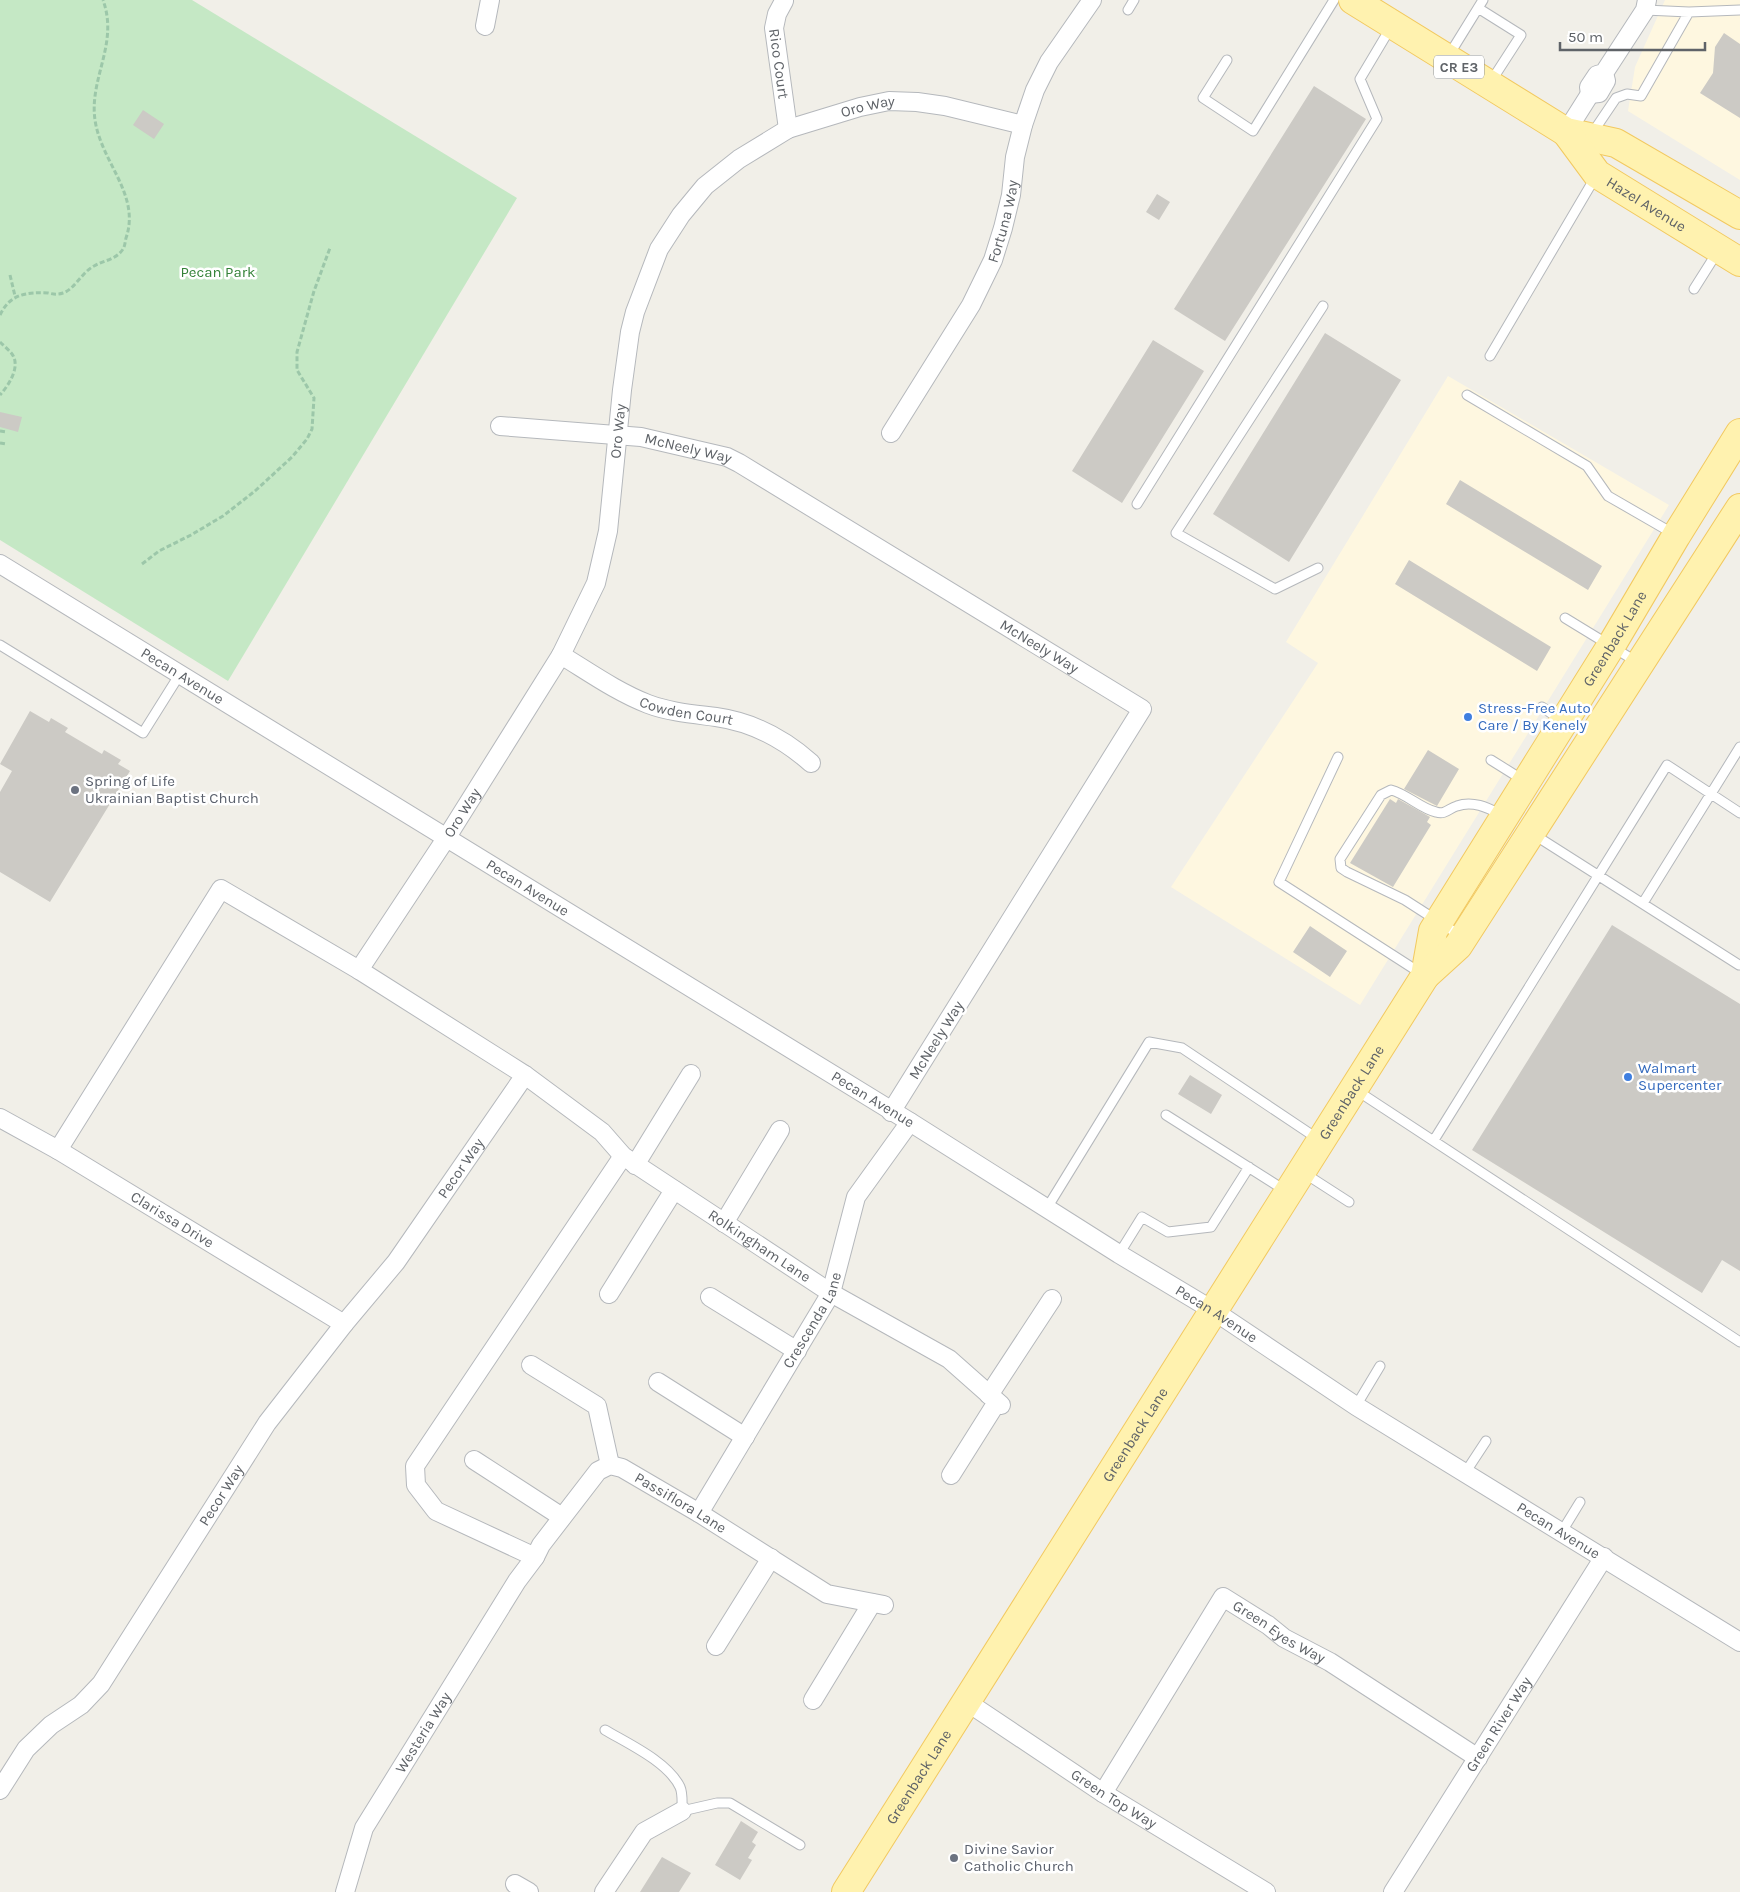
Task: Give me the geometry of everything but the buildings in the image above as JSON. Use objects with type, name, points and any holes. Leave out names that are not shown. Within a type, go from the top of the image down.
[{"type":"main road","name":"Hazel Avenue","points":[[1353,0],[1489,85],[1578,135],[1616,143],[1740,215]]},
{"type":"main road","name":"Hazel Avenue","points":[[1578,135],[1597,174],[1730,255]]},
{"type":"main road","name":"Greenback Lane","points":[[1425,976],[1433,931],[1531,774],[1553,714],[1611,646],[1676,536],[1740,434]]},
{"type":"main road","name":"Greenback Lane","points":[[846,1892],[1425,976],[1458,946],[1661,629],[1738,517]]},
{"type":"main road","points":[[1661,629],[1653,609],[1685,559],[1676,536]]},
{"type":"main road","points":[[1530,832],[1527,815],[1538,786],[1531,774]]},
{"type":"main road","points":[[1488,899],[1483,881],[1504,842],[1504,816]]},
{"type":"street","points":[[485,26],[490,0]]},
{"type":"street","name":"Fortuna Way","points":[[891,433],[972,305],[993,260],[1011,195],[1015,157],[1035,90],[1049,62],[1092,0]]},
{"type":"street","name":"Rico Court","points":[[784,1],[777,14],[774,28],[788,129]]},
{"type":"street","points":[[1578,135],[1590,94],[1589,87],[1596,75],[1604,73],[1646,5]]},
{"type":"street","name":"Oro Way","points":[[359,970],[448,837],[561,655],[596,584],[608,531],[630,332],[635,312],[659,249],[681,215],[706,186],[739,159],[788,129],[837,114],[889,101],[945,106],[1023,125]]},
{"type":"street","name":"McNeely Way","points":[[500,426],[617,437],[641,437],[714,453],[740,463],[1142,709],[891,1112]]},
{"type":"street","name":"Pecan Avenue","points":[[0,564],[910,1122],[1119,1254],[1214,1311],[1356,1406],[1740,1642]]},
{"type":"street","name":"Cowden Court","points":[[561,655],[624,693],[649,704],[688,714],[730,720],[757,728],[796,750],[811,764]]},
{"type":"street","points":[[58,1150],[221,889],[359,970],[525,1075]]},
{"type":"street","points":[[531,1365],[597,1406],[610,1465],[593,1476],[534,1557],[436,1511],[416,1485],[415,1466],[691,1074]]},
{"type":"street","name":"Rolkingham Lane","points":[[525,1075],[602,1132],[629,1160],[831,1293],[949,1360],[995,1401]]},
{"type":"street","name":"Pecor Way","points":[[0,1790],[26,1749],[51,1725],[81,1705],[101,1684],[267,1423],[344,1324],[396,1262],[525,1075]]},
{"type":"street","name":"Clarissa Drive","points":[[0,1118],[58,1150],[344,1324]]},
{"type":"street","name":"Crescenda Lane","points":[[699,1513],[831,1293],[856,1197],[910,1122]]},
{"type":"street","points":[[724,1223],[780,1130]]},
{"type":"street","points":[[609,1294],[674,1190]]},
{"type":"street","points":[[710,1297],[797,1350]]},
{"type":"street","points":[[951,1475],[1052,1299]]},
{"type":"street","points":[[658,1382],[745,1437]]},
{"type":"street","points":[[474,1460],[562,1517]]},
{"type":"street","name":"Passiflora Lane","points":[[610,1465],[622,1468],[699,1513],[827,1594],[878,1604],[813,1700]]},
{"type":"street","name":"Westeria Way","points":[[345,1892],[364,1828],[517,1580],[534,1557]]},
{"type":"street","name":"Green River Way","points":[[1393,1892],[1604,1557]]},
{"type":"street","points":[[716,1646],[771,1558]]},
{"type":"street","name":"Green Eyes Way","points":[[1103,1792],[1223,1597],[1268,1625],[1284,1638],[1330,1662],[1478,1758]]},
{"type":"street","name":"Green Top Way","points":[[967,1702],[1103,1792],[1266,1892]]},
{"type":"street","points":[[604,1892],[644,1832],[682,1811]]},
{"type":"lane","points":[[1128,10],[1134,0]]},
{"type":"lane","points":[[1227,60],[1203,98],[1253,131],[1334,0]]},
{"type":"lane","points":[[1447,59],[1480,4],[1521,35],[1489,85]]},
{"type":"lane","points":[[1646,5],[1689,12],[1740,10]]},
{"type":"lane","points":[[1578,135],[1616,98],[1627,94],[1641,96],[1689,12]]},
{"type":"lane","points":[[1137,504],[1377,118],[1360,79],[1392,24]]},
{"type":"lane","points":[[1490,356],[1597,174]]},
{"type":"lane","points":[[1694,289],[1730,255]]},
{"type":"lane","points":[[1318,568],[1275,589],[1176,533],[1323,306]]},
{"type":"lane","points":[[1467,395],[1587,466],[1608,496],[1676,536]]},
{"type":"lane","points":[[1565,618],[1639,664]]},
{"type":"lane","points":[[0,645],[143,733],[180,674]]},
{"type":"lane","points":[[1643,903],[1740,748]]},
{"type":"lane","points":[[1338,757],[1278,882],[1425,976]]},
{"type":"lane","points":[[1492,760],[1531,774]]},
{"type":"lane","points":[[1434,1140],[1667,765],[1740,813]]},
{"type":"lane","points":[[1463,937],[1405,900],[1347,872],[1341,868],[1340,859],[1381,795],[1391,790],[1399,792],[1435,812],[1446,813],[1457,806],[1471,804],[1486,807],[1504,816]]},
{"type":"lane","points":[[1530,832],[1740,965]]},
{"type":"lane","points":[[1046,1208],[1149,1042],[1182,1048],[1321,1141]]},
{"type":"lane","points":[[1354,1089],[1740,1342]]},
{"type":"lane","points":[[1166,1115],[1249,1167],[1349,1202]]},
{"type":"lane","points":[[1119,1254],[1142,1217],[1168,1232],[1211,1227],[1249,1167]]},
{"type":"lane","points":[[1356,1406],[1380,1366]]},
{"type":"lane","points":[[1465,1473],[1486,1441]]},
{"type":"lane","points":[[1561,1533],[1580,1502]]},
{"type":"lane","points":[[605,1730],[661,1764],[672,1774],[681,1789],[682,1811],[717,1803],[730,1803],[800,1846]]},
{"type":"path","points":[[0,315],[15,296],[23,294],[55,295],[70,290],[82,274],[94,265],[113,258],[123,249],[130,226],[130,214],[125,191],[112,166],[95,120],[97,90],[107,44],[108,13],[103,0]]},
{"type":"path","points":[[142,564],[159,551],[223,516],[254,492],[307,439],[312,429],[314,398],[297,370],[297,352],[314,291],[330,248]]},
{"type":"path","points":[[10,275],[15,296]]},
{"type":"path","points":[[0,342],[13,355],[15,368],[0,395]]},
{"type":"path","points":[[0,431],[7,432]]},
{"type":"path","points":[[0,443],[6,444]]},
{"type":"shaded area","points":[[1665,0],[1740,0],[1740,180],[1628,111],[1635,67]]},
{"type":"shaded area","points":[[1448,376],[1669,505],[1360,1005],[1171,887],[1318,663],[1286,642]]},
{"type":"green space","name":"Pecan Park","points":[[0,0],[192,0],[517,198],[228,681],[0,540]]},
{"type":"place","name":"Stress-Free Auto Care / By Kenely","points":[[1468,717]]},
{"type":"place","name":"Spring of Life Ukrainian Baptist Church","points":[[75,790]]},
{"type":"place","name":"Walmart Supercenter","points":[[1628,1077]]},
{"type":"place","name":"Divine Savior Catholic Church","points":[[954,1858]]}]
